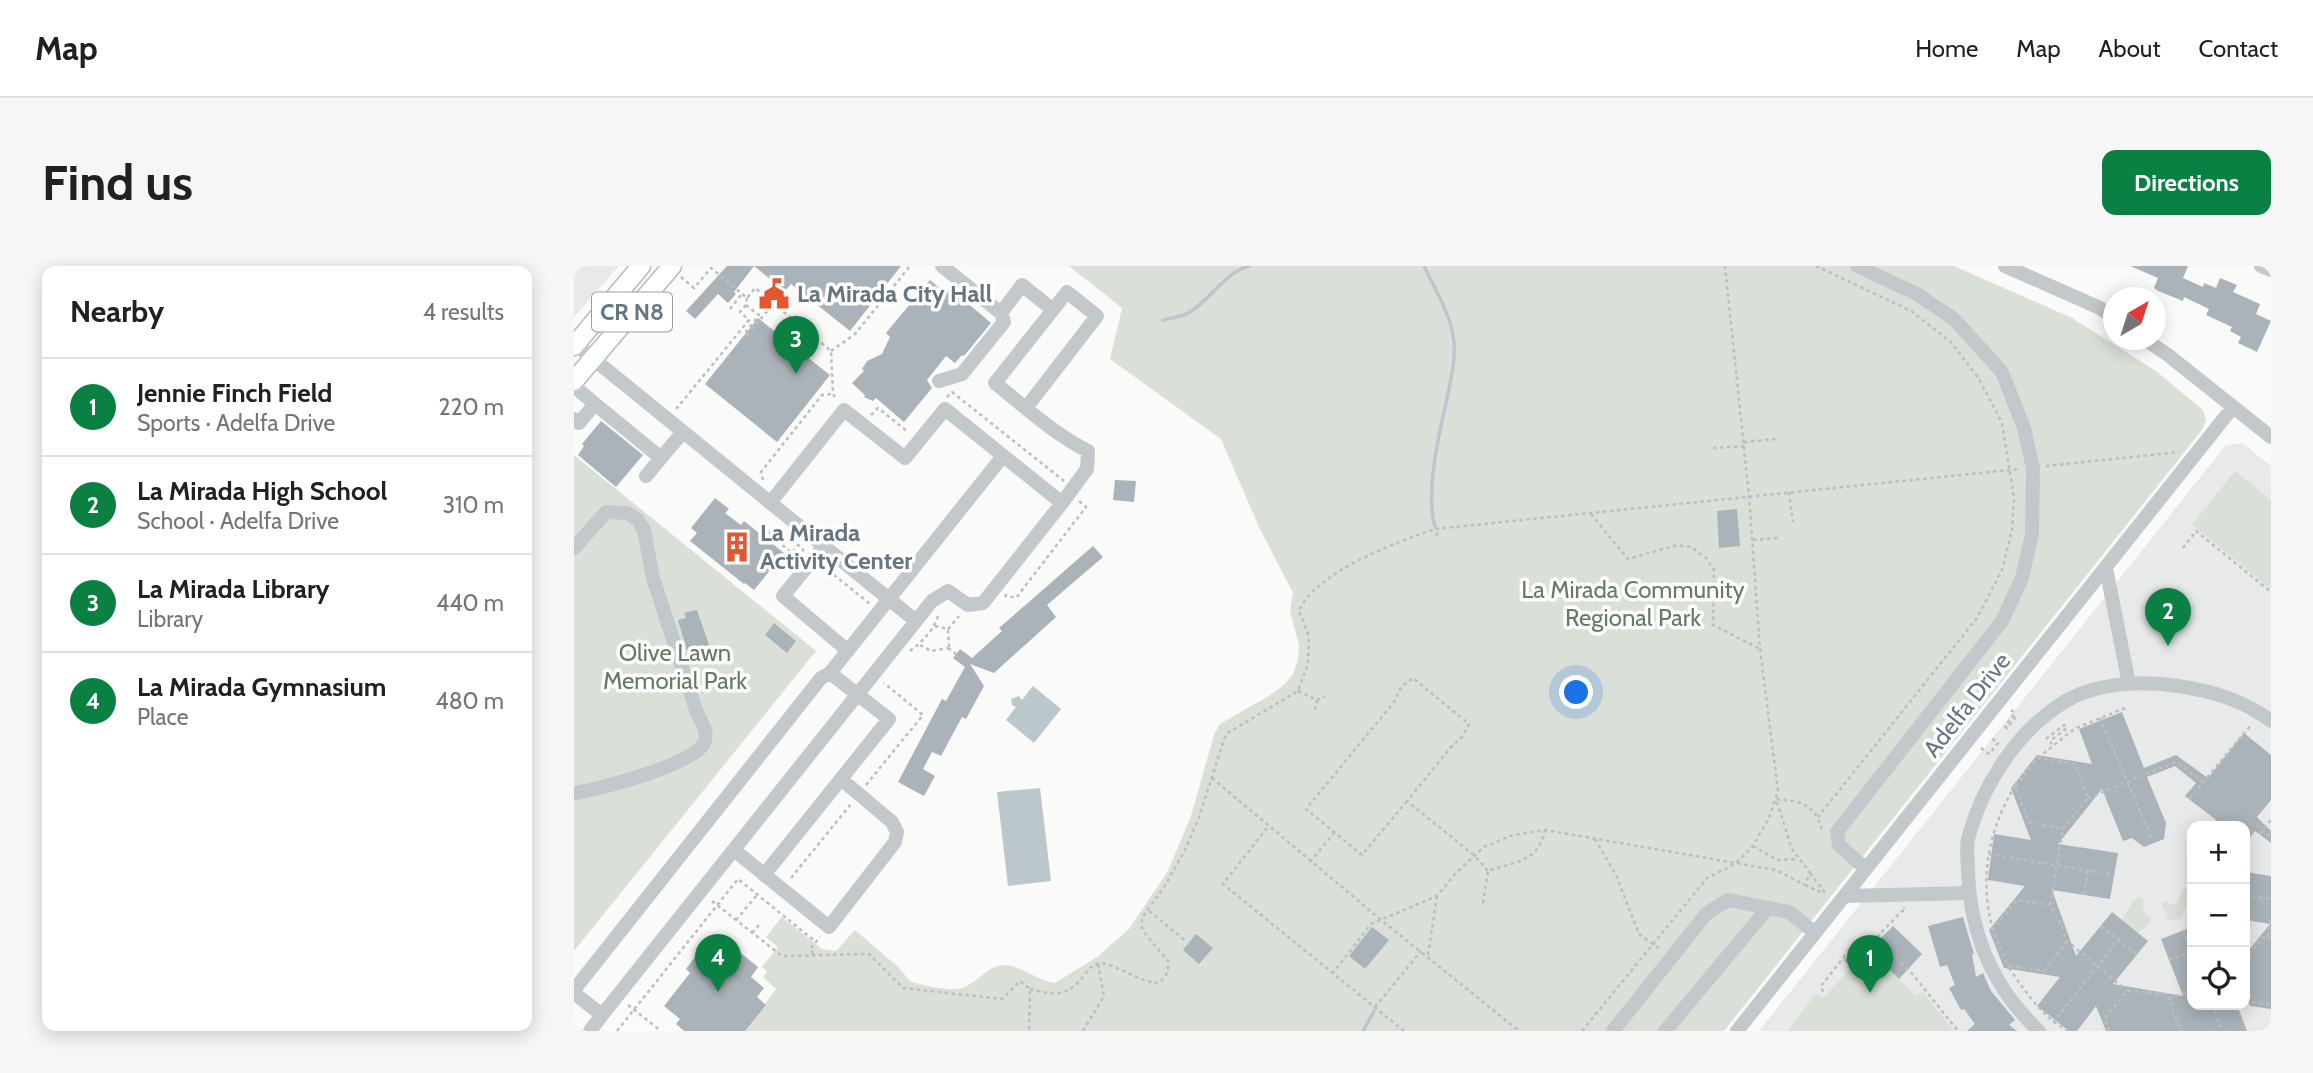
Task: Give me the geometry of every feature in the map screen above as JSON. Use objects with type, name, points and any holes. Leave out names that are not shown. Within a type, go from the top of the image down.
[{"type":"main road","name":"CR N8","points":[[575,345],[641,266]]},
{"type":"main road","name":"CR N8","points":[[574,383],[672,266]]},
{"type":"street","points":[[939,381],[962,374],[1004,322],[1001,313],[942,266]]},
{"type":"street","points":[[1857,266],[1917,294],[1954,319],[2002,372],[2024,428],[2033,468],[2032,534],[2022,578],[2003,621],[1837,832],[1839,845],[1866,869]]},
{"type":"street","points":[[2005,266],[2103,311]]},
{"type":"street","points":[[2261,266],[2271,270]]},
{"type":"street","points":[[1001,313],[1022,285],[1053,310]]},
{"type":"street","points":[[590,1031],[932,601],[948,590],[968,605],[983,603],[1087,469],[1088,451],[1066,440],[1026,408],[995,383],[1067,292],[1097,316],[1026,408]]},
{"type":"street","points":[[575,345],[916,621]]},
{"type":"street","points":[[2159,350],[2271,437]]},
{"type":"street","points":[[574,383],[595,404],[662,458]]},
{"type":"street","points":[[574,419],[579,423],[595,404]]},
{"type":"street","name":"Adelfa Drive","points":[[1737,1031],[2233,407]]},
{"type":"street","points":[[770,503],[844,410],[905,458],[945,410],[1062,503]]},
{"type":"street","points":[[646,477],[683,432]]},
{"type":"street","points":[[602,1016],[574,991],[821,678],[830,673],[1003,456]]},
{"type":"street","points":[[574,548],[606,512],[627,513],[637,519],[644,530],[653,578],[697,713],[706,732],[701,750],[687,759],[597,790],[574,793]]},
{"type":"street","points":[[824,547],[783,596],[848,651]]},
{"type":"street","points":[[2105,568],[2129,684]]},
{"type":"street","points":[[764,874],[889,719],[830,673]]},
{"type":"street","points":[[2039,1031],[2018,1011],[1991,970],[1971,910],[1968,841],[1992,780],[2005,758],[2033,728],[2065,701],[2094,691],[2129,684],[2169,685],[2215,693],[2240,701],[2271,721]]},
{"type":"street","points":[[734,850],[829,927],[895,842],[897,832],[892,822],[841,779]]},
{"type":"street","points":[[1844,896],[1969,893]]},
{"type":"street","points":[[1613,1031],[1706,915],[1717,906],[1728,901],[1789,912],[1815,933]]},
{"type":"street","points":[[1665,1031],[1768,908]]},
{"type":"path","points":[[831,351],[855,334],[910,266]]},
{"type":"path","points":[[1582,1031],[1707,878],[1735,864],[1753,846],[1769,818],[1778,791],[1760,649],[1749,496],[1725,266]]},
{"type":"path","points":[[1816,266],[1911,311],[1951,342],[1979,379],[2001,423],[2014,498],[2012,531],[2002,570],[1977,618],[1818,817]]},
{"type":"path","points":[[685,281],[694,288],[711,268],[747,298]]},
{"type":"path","points":[[667,401],[677,408],[749,320],[740,312],[755,288],[831,351],[833,394],[844,410]]},
{"type":"path","points":[[730,309],[742,294]]},
{"type":"path","points":[[746,305],[759,315],[745,333],[747,335],[774,303]]},
{"type":"path","points":[[764,483],[761,472],[822,396],[833,394]]},
{"type":"path","points":[[1713,448],[1776,439]]},
{"type":"path","points":[[701,892],[782,956],[869,954],[903,988],[1002,999],[1020,981],[1030,989],[1050,995],[1068,992],[1098,963],[1110,964],[1146,983],[1159,983],[1168,972],[1168,961],[1142,928],[1142,918],[1166,884],[1185,850],[1226,734],[1298,691],[1308,664],[1309,636],[1299,611],[1304,598],[1337,573],[1395,542],[1435,529],[2181,452]]},
{"type":"path","points":[[1789,492],[1793,522]]},
{"type":"path","points":[[1001,602],[1006,595],[1016,598],[1086,507],[1076,499],[1079,495]]},
{"type":"path","points":[[1591,513],[1628,559],[1677,545],[1692,547],[1706,558],[1714,570],[1713,625],[1760,649]]},
{"type":"path","points":[[771,531],[769,534],[792,553],[798,545],[807,553]]},
{"type":"path","points":[[2183,548],[2196,531],[2271,592]]},
{"type":"path","points":[[1752,540],[1778,538]]},
{"type":"path","points":[[820,564],[872,606]]},
{"type":"path","points":[[908,653],[935,626],[940,608]]},
{"type":"path","points":[[948,648],[948,629],[960,613]]},
{"type":"path","points":[[935,626],[948,629]]},
{"type":"path","points":[[919,644],[931,651],[948,648],[956,654]]},
{"type":"path","points":[[1413,678],[1469,724],[1462,737],[1407,801],[1362,855],[1306,809],[1394,702],[1401,687],[1413,678]]},
{"type":"path","points":[[864,788],[923,715],[884,684]]},
{"type":"path","points":[[1298,691],[1317,700]]},
{"type":"path","points":[[1317,700],[1325,696]]},
{"type":"path","points":[[1315,710],[1317,700]]},
{"type":"path","points":[[2068,1031],[2053,1023],[2035,1005],[2008,966],[1987,910],[1989,853],[1997,819],[2015,786],[2038,758],[2052,744],[2074,729],[2125,708]]},
{"type":"path","points":[[2011,710],[2015,713],[2005,726],[2017,715]]},
{"type":"path","points":[[2100,718],[2152,839]]},
{"type":"path","points":[[2046,739],[2064,725],[2067,728],[2050,741],[2052,744]]},
{"type":"path","points":[[2189,799],[2250,726]]},
{"type":"path","points":[[1981,748],[1989,754],[1998,743],[1990,737]]},
{"type":"path","points":[[2038,758],[2076,764],[2088,798]]},
{"type":"path","points":[[2180,1031],[2167,994],[2127,991],[2067,941],[2050,905],[2063,829],[2088,798],[2176,761],[2188,774],[2203,782]]},
{"type":"path","points":[[2016,767],[2026,774]]},
{"type":"path","points":[[1212,778],[1310,862],[1519,1031]]},
{"type":"path","points":[[2015,786],[2029,821],[2063,829]]},
{"type":"path","points":[[1776,799],[1798,801],[1810,807],[1818,817],[1824,836]]},
{"type":"path","points":[[1332,974],[1371,924],[1437,896],[1456,873],[1484,847],[1513,835],[1545,830],[1776,870],[1828,896],[1792,849],[1776,799]]},
{"type":"path","points":[[787,883],[853,801]]},
{"type":"path","points":[[1407,801],[1475,856],[1488,871]]},
{"type":"path","points":[[2078,811],[2082,814]]},
{"type":"path","points":[[2260,834],[2271,820]]},
{"type":"path","points":[[2257,825],[2271,837]]},
{"type":"path","points":[[1268,827],[1223,884],[1404,1031]]},
{"type":"path","points":[[1488,871],[1525,860],[1535,853],[1542,845],[1545,830]]},
{"type":"path","points":[[1310,862],[1334,833]]},
{"type":"path","points":[[1595,839],[1616,875],[1639,934],[1653,944]]},
{"type":"path","points":[[1753,846],[1777,860],[1800,859]]},
{"type":"path","points":[[1989,853],[2114,875]]},
{"type":"path","points":[[1776,870],[1777,860]]},
{"type":"path","points":[[1483,902],[1488,871]]},
{"type":"path","points":[[2084,895],[2088,871]]},
{"type":"path","points":[[1805,885],[1810,873]]},
{"type":"path","points":[[617,1031],[738,879],[816,942],[810,949],[814,956]]},
{"type":"path","points":[[736,920],[757,895]]},
{"type":"path","points":[[1427,956],[1437,896]]},
{"type":"path","points":[[2250,896],[2271,899]]},
{"type":"path","points":[[1993,930],[2016,900],[2050,905]]},
{"type":"path","points":[[1823,992],[1821,986],[1856,943],[1875,939],[1905,911],[1904,903]]},
{"type":"path","points":[[1148,910],[1188,942]]},
{"type":"path","points":[[2250,954],[2263,937],[2269,938],[2271,917]]},
{"type":"path","points":[[752,933],[759,925]]},
{"type":"path","points":[[2101,926],[2137,955]]},
{"type":"path","points":[[2264,929],[2269,929]]},
{"type":"path","points":[[2183,930],[2190,947]]},
{"type":"path","points":[[2053,1023],[2122,935]]},
{"type":"path","points":[[1875,939],[1910,971],[1958,1031]]},
{"type":"path","points":[[2008,966],[2043,971],[2067,941]]},
{"type":"path","points":[[1375,1007],[1421,951]]},
{"type":"path","points":[[2169,960],[2187,954]]},
{"type":"path","points":[[1083,1031],[1104,996],[1098,963]]},
{"type":"path","points":[[1029,1031],[1030,989]]},
{"type":"path","points":[[2109,1031],[2105,1018],[2127,991]]},
{"type":"path","points":[[2169,999],[2187,992]]},
{"type":"path","points":[[2250,996],[2252,1002],[2271,1005]]},
{"type":"path","points":[[617,997],[661,1031]]},
{"type":"path","points":[[2214,1010],[2222,1031]]},
{"type":"shaded area","points":[[574,266],[619,266],[574,317]]},
{"type":"shaded area","points":[[2242,443],[2271,466],[2271,1031],[1759,1031],[2226,445]]},
{"type":"shaded area","points":[[1033,686],[1061,709],[1034,743],[1006,720],[1016,707],[1012,705],[1011,699],[1019,696],[1022,700]]},
{"type":"shaded area","points":[[1040,788],[1051,881],[1008,886],[997,792]]},
{"type":"green space","name":"La Mirada Community Regional Park","points":[[1069,266],[1954,266],[2072,318],[2103,338],[2103,350],[2123,350],[2156,371],[2203,410],[2206,420],[2202,430],[1724,1031],[745,1031],[776,989],[763,977],[767,971],[762,967],[778,947],[766,937],[782,917],[822,949],[836,951],[855,930],[897,966],[911,982],[945,989],[965,987],[993,968],[1003,965],[1016,967],[1055,983],[1097,957],[1129,929],[1168,871],[1191,816],[1214,735],[1220,724],[1272,694],[1293,674],[1299,645],[1290,611],[1293,593],[1259,527],[1221,439],[1110,359],[1122,308]]},
{"type":"green space","name":"Olive Lawn Memorial Park","points":[[574,455],[816,651],[574,951]]},
{"type":"green space","points":[[2235,471],[2271,500],[2271,589],[2192,525]]},
{"type":"green space","points":[[2187,888],[2187,910],[2184,910],[2182,918],[2174,921],[2166,918],[2163,902],[2171,905],[2177,903],[2182,890]]},
{"type":"green space","points":[[2140,897],[2144,901],[2143,911],[2151,918],[2150,923],[2138,933],[2122,920],[2134,900]]},
{"type":"green space","points":[[1863,955],[1875,955],[1916,996],[1923,992],[1954,1031],[1788,1031],[1816,993],[1823,998]]},
{"type":"building","points":[[727,266],[754,266],[728,303],[718,294],[695,319],[686,311]]},
{"type":"building","points":[[754,266],[901,266],[850,331],[791,284],[785,291]]},
{"type":"building","points":[[2130,266],[2188,266],[2183,278],[2203,287],[2204,283],[2216,288],[2220,278],[2237,285],[2233,292],[2260,304],[2256,314],[2271,321],[2257,352],[2238,343],[2241,337],[2230,331],[2232,327],[2206,315],[2209,309],[2184,297],[2183,301],[2166,294],[2166,287],[2154,287],[2158,278]]},
{"type":"building","points":[[930,280],[945,293],[951,285],[991,323],[955,363],[946,356],[927,380],[932,388],[904,422],[876,398],[873,401],[864,397],[852,383],[864,371],[862,369],[867,361],[882,354],[890,337],[886,333]]},
{"type":"building","points":[[758,318],[830,375],[777,442],[705,384]]},
{"type":"building","points":[[601,421],[643,455],[616,487],[578,455],[584,446],[582,444]]},
{"type":"building","points":[[1115,480],[1136,481],[1134,502],[1113,500]]},
{"type":"building","name":"La Mirada Activity Center","points":[[715,498],[729,509],[725,513],[741,525],[744,521],[784,553],[754,590],[690,541],[697,533],[691,528]]},
{"type":"building","points":[[1737,509],[1740,546],[1719,548],[1717,511]]},
{"type":"building","points":[[1093,546],[1103,557],[1047,605],[1056,617],[994,673],[970,664],[984,686],[966,719],[962,717],[941,756],[932,752],[923,769],[935,776],[924,796],[898,782],[942,699],[946,701],[965,667],[953,658],[960,649],[972,658],[1002,631],[999,628]]},
{"type":"building","points":[[697,610],[709,645],[687,651],[678,620],[686,618],[684,613]]},
{"type":"building","points":[[774,623],[796,641],[787,653],[765,635]]},
{"type":"building","points":[[2122,712],[2144,768],[2176,755],[2208,778],[2244,733],[2271,755],[2271,800],[2257,817],[2271,831],[2271,843],[2255,831],[2250,838],[2250,821],[2216,821],[2185,796],[2196,783],[2175,766],[2147,777],[2166,823],[2164,839],[2144,847],[2132,838],[2123,841],[2102,789],[2058,844],[2118,853],[2110,899],[2052,890],[2076,956],[2112,912],[2148,941],[2113,984],[2183,996],[2161,939],[2187,929],[2187,1010],[2239,1010],[2247,1031],[2106,1031],[2096,1006],[2077,1031],[2069,1031],[2037,1006],[2060,977],[2004,968],[1989,930],[2025,886],[1988,880],[1994,834],[2031,840],[2011,788],[2037,755],[2092,764],[2079,729]]},
{"type":"building","points":[[2250,873],[2271,876],[2271,1009],[2250,1006],[2250,949],[2270,924],[2250,921]]},
{"type":"building","points":[[1963,917],[1974,954],[1976,977],[1983,973],[1991,991],[2015,1020],[2009,1025],[2017,1031],[1967,1031],[1975,1024],[1964,1009],[1961,1010],[1949,988],[1955,985],[1947,965],[1940,967],[1928,926]]},
{"type":"building","points":[[1893,926],[1922,954],[1899,979],[1875,955],[1864,955]]},
{"type":"building","points":[[1372,927],[1389,940],[1365,969],[1349,956]]},
{"type":"building","points":[[1196,934],[1213,948],[1199,964],[1183,950]]},
{"type":"building","points":[[1858,946],[1872,946],[1851,967],[1844,960]]},
{"type":"building","points":[[717,951],[730,961],[738,951],[758,967],[751,977],[764,988],[757,997],[766,1005],[745,1031],[684,1031],[676,1024],[680,1019],[664,1006],[690,973],[686,969],[698,953],[709,962]]},
{"type":"waterway","points":[[574,271],[578,266]]},
{"type":"waterway","points":[[1163,320],[1190,312],[1232,274],[1249,266]]},
{"type":"waterway","points":[[1424,266],[1448,317],[1454,343],[1453,367],[1432,481],[1435,527]]},
{"type":"waterway","points":[[1363,1031],[1374,1011]]},
{"type":"place","name":"La Mirada City Hall","points":[[774,294]]},
{"type":"place","name":"La Mirada Library","points":[[796,374]]},
{"type":"place","name":"La Mirada Activity Center","points":[[737,547]]},
{"type":"place","name":"La Mirada High School","points":[[2168,646]]},
{"type":"place","name":"La Mirada Gymnasium","points":[[718,992]]},
{"type":"place","name":"Jennie Finch Field","points":[[1870,993]]}]
